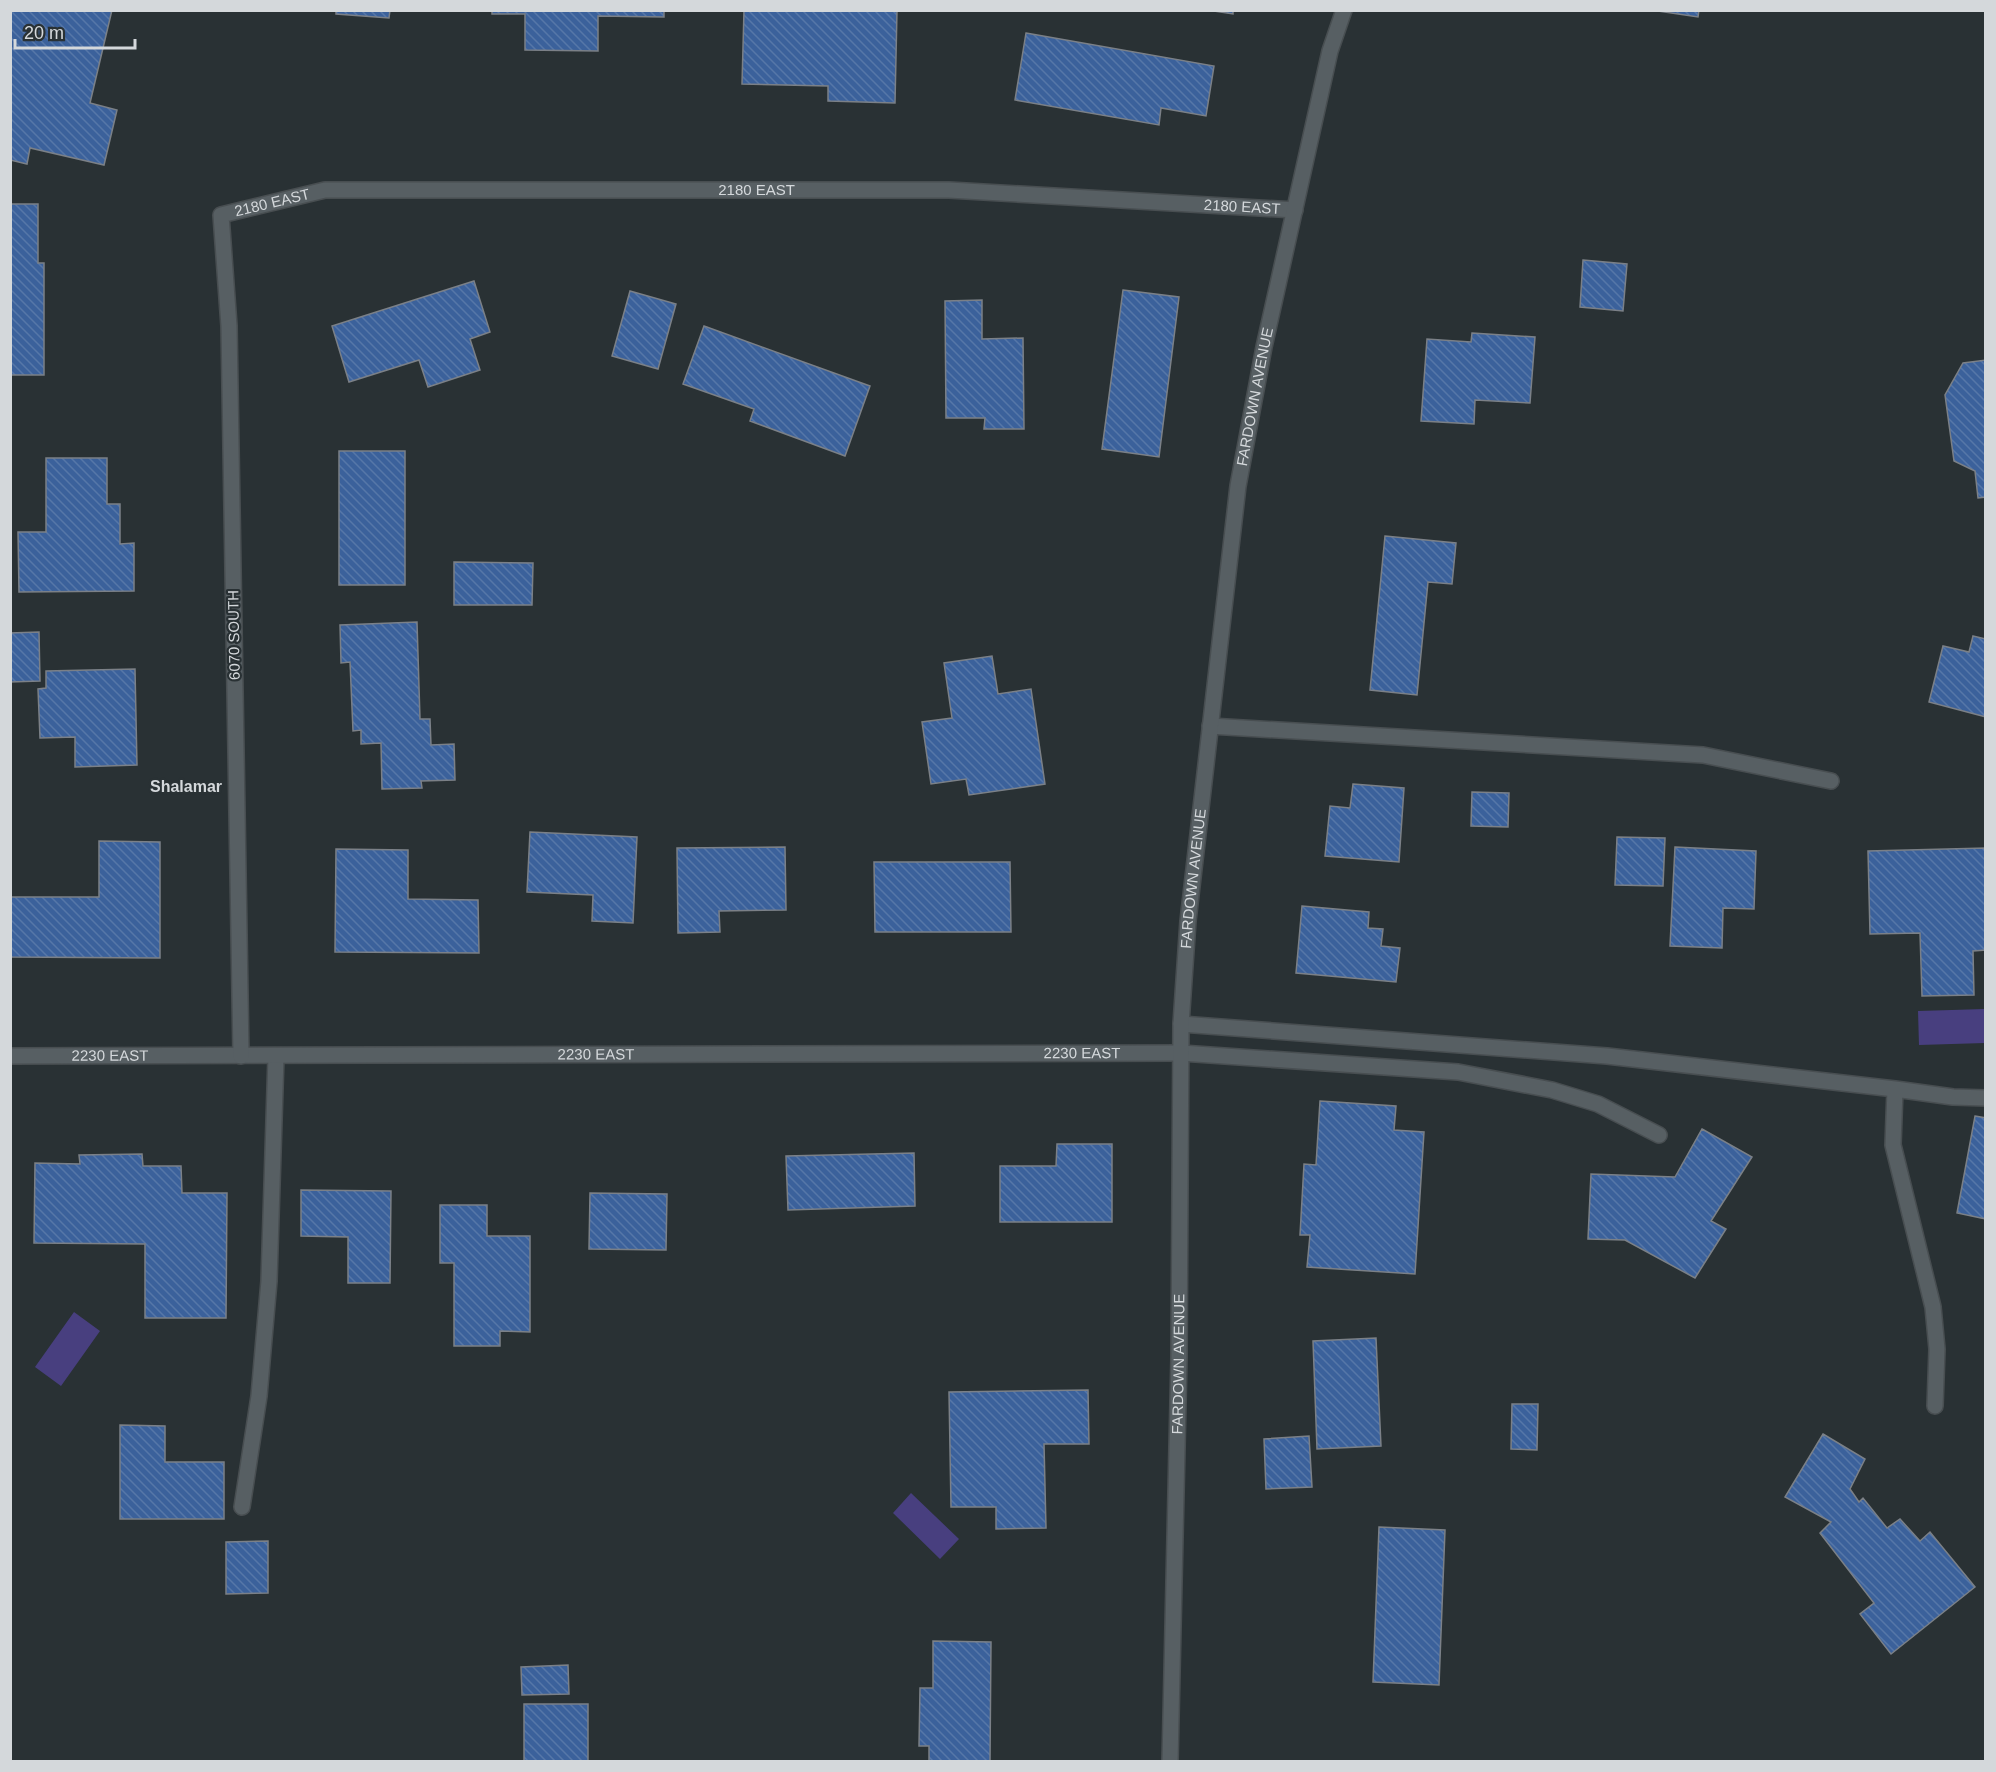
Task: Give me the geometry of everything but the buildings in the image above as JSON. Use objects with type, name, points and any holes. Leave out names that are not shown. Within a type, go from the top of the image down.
[{"type":"street","name":"FARDOWN AVENUE","points":[[1170,1761],[1179,1357],[1181,1024],[1187,932],[1238,486],[1264,347],[1330,51],[1344,10]]},
{"type":"street","name":"2180 EAST","points":[[221,214],[325,190],[949,190],[1295,210]]},
{"type":"street","name":"6070 SOUTH","points":[[221,214],[229,326],[241,1056]]},
{"type":"street","points":[[1209,726],[1703,755],[1831,781]]},
{"type":"street","points":[[1181,1024],[1607,1056],[1953,1097],[1986,1098]]},
{"type":"street","name":"2230 EAST","points":[[10,1056],[1181,1053],[1458,1072],[1552,1090],[1598,1104],[1659,1135]]},
{"type":"street","points":[[242,1507],[259,1396],[269,1281],[276,1056]]},
{"type":"street","points":[[1895,1089],[1893,1145],[1933,1307],[1937,1349],[1935,1406]]},
{"type":"shaded area","points":[[1985,1009],[1985,1043],[1919,1045],[1918,1011]]},
{"type":"shaded area","points":[[74,1312],[100,1331],[61,1386],[35,1367]]},
{"type":"shaded area","points":[[911,1493],[959,1539],[940,1559],[893,1513]]},
{"type":"district","name":"Shalamar","points":[[186,786]]}]
